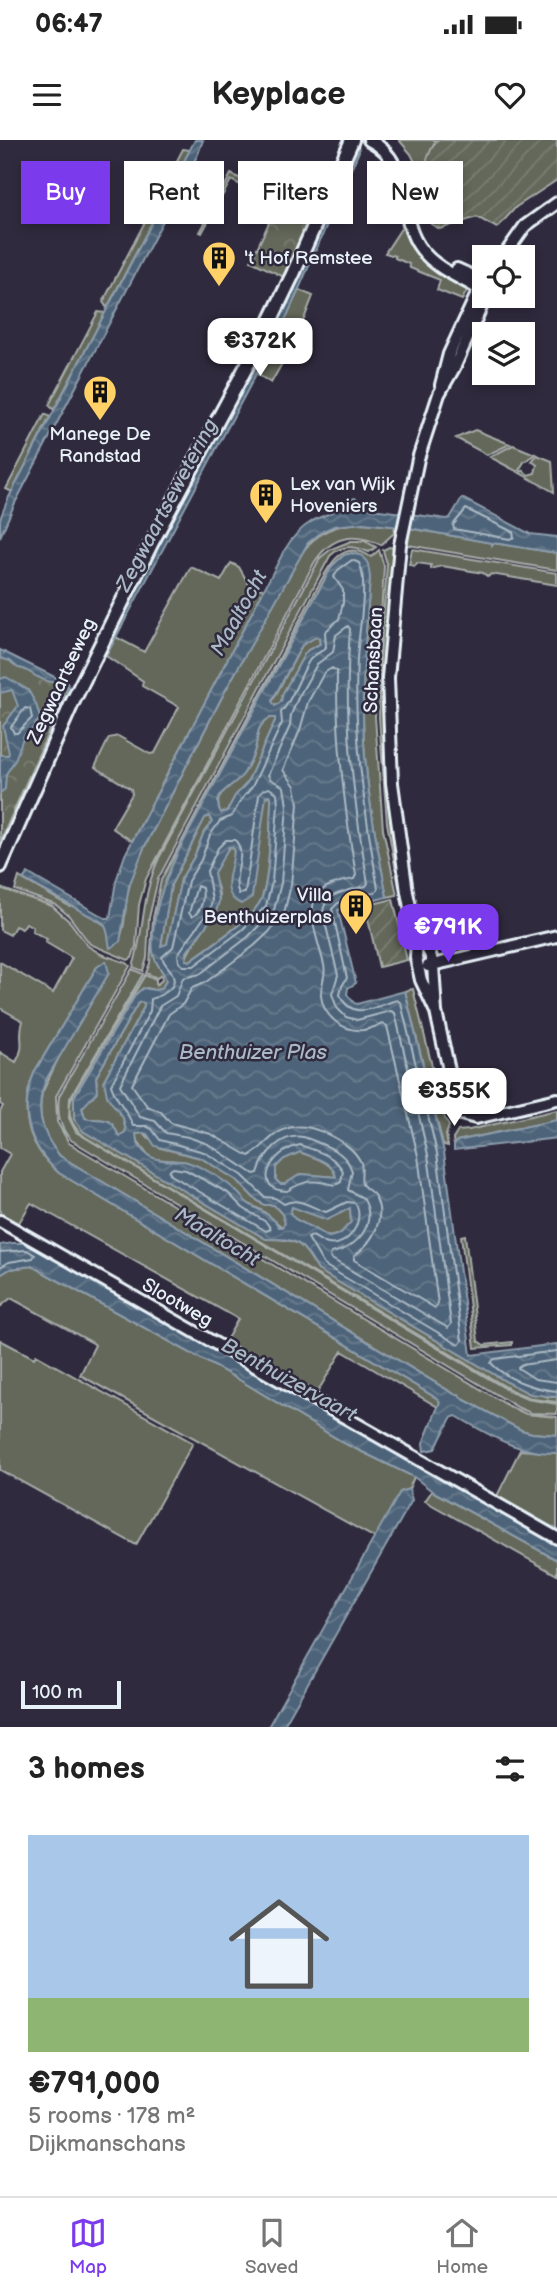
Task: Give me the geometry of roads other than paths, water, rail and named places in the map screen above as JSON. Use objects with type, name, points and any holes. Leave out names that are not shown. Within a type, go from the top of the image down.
[{"type":"main road","name":"Zegwaartseweg","points":[[0,866],[72,703],[151,544],[270,322],[352,140]]},
{"type":"street","points":[[369,140],[381,148],[399,172],[409,223],[419,247],[443,269],[472,282]]},
{"type":"street","points":[[381,140],[402,167],[415,227],[427,250],[472,280]]},
{"type":"street","points":[[510,245],[524,226],[557,203]]},
{"type":"street","name":"Schansbaan","points":[[476,308],[455,366],[439,394],[418,460],[403,532],[392,616],[388,678],[388,725],[398,832],[416,930],[415,952],[423,987],[431,997],[436,1012],[461,1114],[470,1118],[557,1099]]},
{"type":"street","name":"Schansbaan","points":[[416,930],[430,954],[433,965],[436,1012]]},
{"type":"street","points":[[419,969],[557,936]]},
{"type":"street","name":"Slootweg","points":[[0,1221],[557,1538]]},
{"type":"water","points":[[195,140],[203,140],[194,161],[184,161]]},
{"type":"water","points":[[358,145],[359,151],[353,165],[353,161],[350,161]]},
{"type":"water","points":[[151,224],[161,224],[14,505],[0,537],[0,519]]},
{"type":"water","points":[[318,224],[327,224],[288,314],[106,656],[100,653]]},
{"type":"water","points":[[355,498],[372,509],[447,519],[462,498],[530,534],[557,537],[557,553],[363,523],[334,526],[308,543],[224,693],[144,848],[129,886],[120,942],[110,948],[103,923],[23,879],[28,873],[105,918],[110,918],[116,881],[125,855],[284,551],[307,525],[334,511],[344,501]]},
{"type":"water","name":"Benthuizer Plas","points":[[352,553],[363,556],[368,564],[370,577],[363,677],[365,758],[370,804],[387,897],[338,910],[356,983],[348,988],[347,994],[357,1004],[405,991],[444,1152],[471,1355],[557,1344],[557,1397],[530,1394],[507,1382],[318,1270],[298,1244],[286,1239],[266,1239],[83,1131],[74,1119],[74,1097],[136,994],[143,988],[161,989],[166,981],[154,957],[154,926],[159,900],[178,852],[332,566],[344,555]],"holes":[[[319,638],[320,644],[304,655],[283,693],[281,702],[275,706],[272,701],[302,645]],[[270,718],[275,718],[247,783],[235,796],[227,811],[221,813],[218,800],[244,773],[253,755],[261,725]],[[269,795],[269,855],[266,882],[260,902],[247,918],[228,933],[190,961],[186,960],[187,952],[216,912],[219,901],[214,873],[229,847],[234,849],[228,887],[230,894],[241,904],[252,897],[266,796]],[[209,816],[212,822],[204,832],[181,879],[167,944],[161,946],[171,885],[205,818]],[[138,1003],[144,1003],[104,1080],[107,1096],[123,1118],[126,1131],[120,1137],[110,1122],[85,1118],[82,1108],[97,1092],[96,1077]],[[136,1134],[147,1134],[155,1146],[201,1158],[238,1181],[264,1205],[274,1205],[282,1214],[285,1223],[279,1227],[270,1216],[199,1166],[149,1156]],[[300,1152],[327,1164],[336,1177],[301,1174],[285,1184],[280,1184],[276,1180],[276,1167],[284,1159]],[[292,1207],[327,1220],[350,1208],[351,1222],[340,1234],[329,1237],[295,1219],[290,1213]]]},
{"type":"water","points":[[0,650],[67,683],[70,689],[8,838],[68,688],[37,677],[0,658]]},
{"type":"water","points":[[6,677],[28,690],[40,718],[24,735],[15,760],[6,774],[5,789],[0,793],[0,755],[9,753],[3,726],[18,706],[12,690],[0,693],[0,679]]},
{"type":"water","points":[[106,961],[109,973],[43,1088],[41,1119],[48,1138],[60,1156],[454,1394],[459,1394],[461,1398],[521,1430],[557,1435],[557,1453],[516,1447],[456,1416],[451,1418],[435,1449],[424,1451],[423,1443],[440,1402],[438,1399],[59,1173],[48,1162],[33,1139],[29,1126],[27,1099],[30,1085],[35,1071],[97,967]]},
{"type":"water","points":[[557,1120],[557,1138],[454,1150],[457,1141]]},
{"type":"water","points":[[28,1243],[557,1543],[557,1560],[432,1491],[414,1477],[346,1444],[238,1379],[32,1266],[10,1269],[0,1275],[0,1245]]},
{"type":"water","points":[[409,1489],[412,1500],[283,1727],[268,1727],[400,1492]]},
{"type":"place","name":"'t Hof Remstee","points":[[219,288]]},
{"type":"place","name":"Manege De Randstad","points":[[100,422]]},
{"type":"place","name":"Lex van Wijk Hoveniers","points":[[266,525]]},
{"type":"place","name":"Villa Benthuizerplas","points":[[356,936]]},
{"type":"water label","name":"Zegwaartsewetering","points":[[167,505]]},
{"type":"water label","name":"Maaltocht","points":[[239,613]]},
{"type":"water label","name":"Maaltocht","points":[[217,1237]]},
{"type":"water label","name":"Benthuizervaart","points":[[289,1380]]}]
